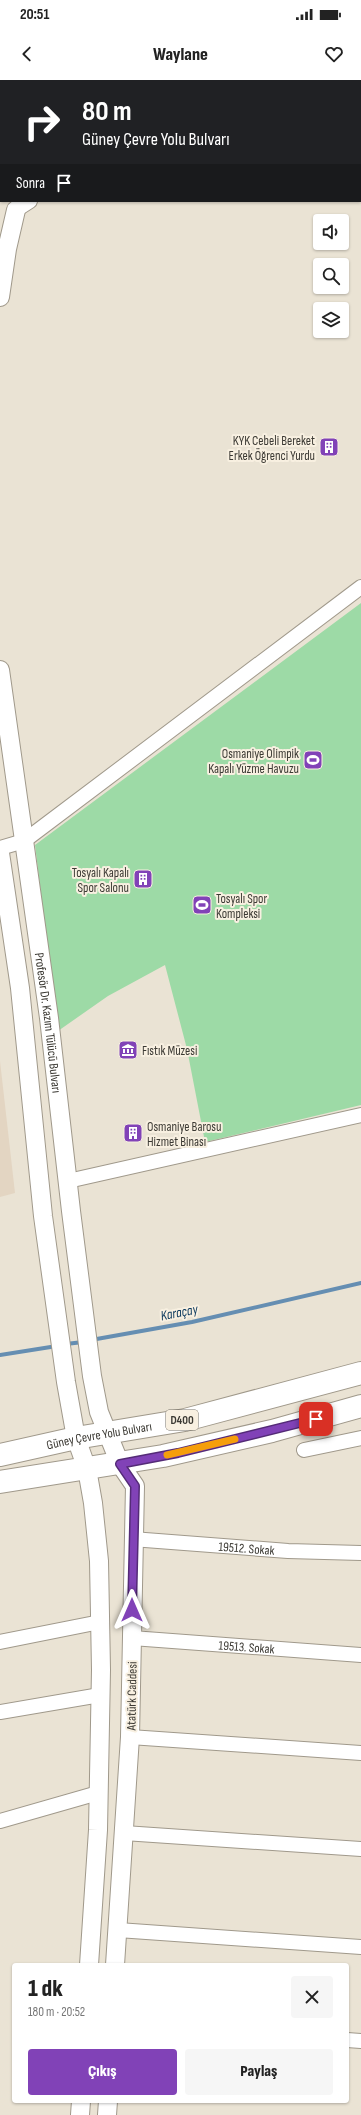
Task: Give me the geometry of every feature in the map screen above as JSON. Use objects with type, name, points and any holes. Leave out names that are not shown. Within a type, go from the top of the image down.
[{"type":"highway","name":"Güney Çevre Yolu Bulvarı","points":[[0,1455],[76,1438],[108,1434],[185,1420],[361,1373]]},
{"type":"highway","name":"D400","points":[[0,1482],[163,1456],[272,1431],[361,1406]]},
{"type":"street","points":[[0,109],[0,145]]},
{"type":"street","points":[[0,223],[9,218],[22,204]]},
{"type":"street","points":[[0,297],[7,249],[22,204]]},
{"type":"street","points":[[0,848],[24,841],[361,587]]},
{"type":"street","name":"Profesör Dr. Kazım Tülücü Bulvarı","points":[[0,670],[49,1018],[92,1376],[99,1412],[108,1434]]},
{"type":"street","name":"Profesör Dr. Kazım Tülücü Bulvarı","points":[[0,852],[20,988],[43,1216],[66,1382],[76,1438]]},
{"type":"street","points":[[68,1181],[361,1115]]},
{"type":"street","name":"Atatürk Caddesi","points":[[108,1434],[120,1464],[135,1486],[132,1539],[130,1737],[115,1963]]},
{"type":"street","points":[[76,1438],[87,1469],[94,1503],[99,1561],[100,1695],[98,1792],[89,1963]]},
{"type":"street","points":[[304,1450],[361,1438]]},
{"type":"street","name":"19512. Sokak","points":[[132,1539],[288,1550],[361,1553]]},
{"type":"street","points":[[0,1642],[100,1622]]},
{"type":"street","name":"19513. Sokak","points":[[132,1638],[361,1656]]},
{"type":"street","points":[[0,1712],[100,1695]]},
{"type":"street","points":[[130,1737],[361,1753]]},
{"type":"street","points":[[0,1821],[98,1792]]},
{"type":"street","points":[[124,1834],[361,1849]]},
{"type":"street","points":[[118,1930],[361,1947]]},
{"type":"street","points":[[349,2040],[361,2041]]},
{"type":"street","points":[[80,2115],[81,2103]]},
{"type":"street","points":[[107,2115],[108,2103]]},
{"type":"shaded area","points":[[0,1061],[15,1193],[0,1197]]},
{"type":"green space","name":"Tosyalı Spor Kompleksi","points":[[361,603],[361,1105],[205,1142],[187,1049],[165,965],[108,996],[58,1031],[35,845]]},
{"type":"waterway","name":"Karaçay","points":[[91,1340],[192,1322],[361,1283]]},
{"type":"waterway","name":"Karaçay","points":[[66,1344],[83,1342]]},
{"type":"waterway","name":"Karaçay","points":[[0,1355],[57,1346]]},
{"type":"slow traffic","points":[[167,1455],[235,1439]]},
{"type":"place","name":"KYK Cebeli Bereket Erkek Öğrenci Yurdu","points":[[329,447]]},
{"type":"place","name":"Osmaniye Olimpik Kapalı Yüzme Havuzu","points":[[313,760]]},
{"type":"place","name":"Tosyalı Kapalı Spor Salonu","points":[[143,879]]},
{"type":"place","name":"Tosyalı Spor Kompleksi","points":[[202,905]]},
{"type":"place","name":"Fıstık Müzesi","points":[[128,1050]]},
{"type":"place","name":"Osmaniye Barosu Hizmet Binası","points":[[133,1133]]},
{"type":"route","points":[[132,1610],[132,1539],[135,1486],[120,1464],[178,1453],[316,1419]]}]
